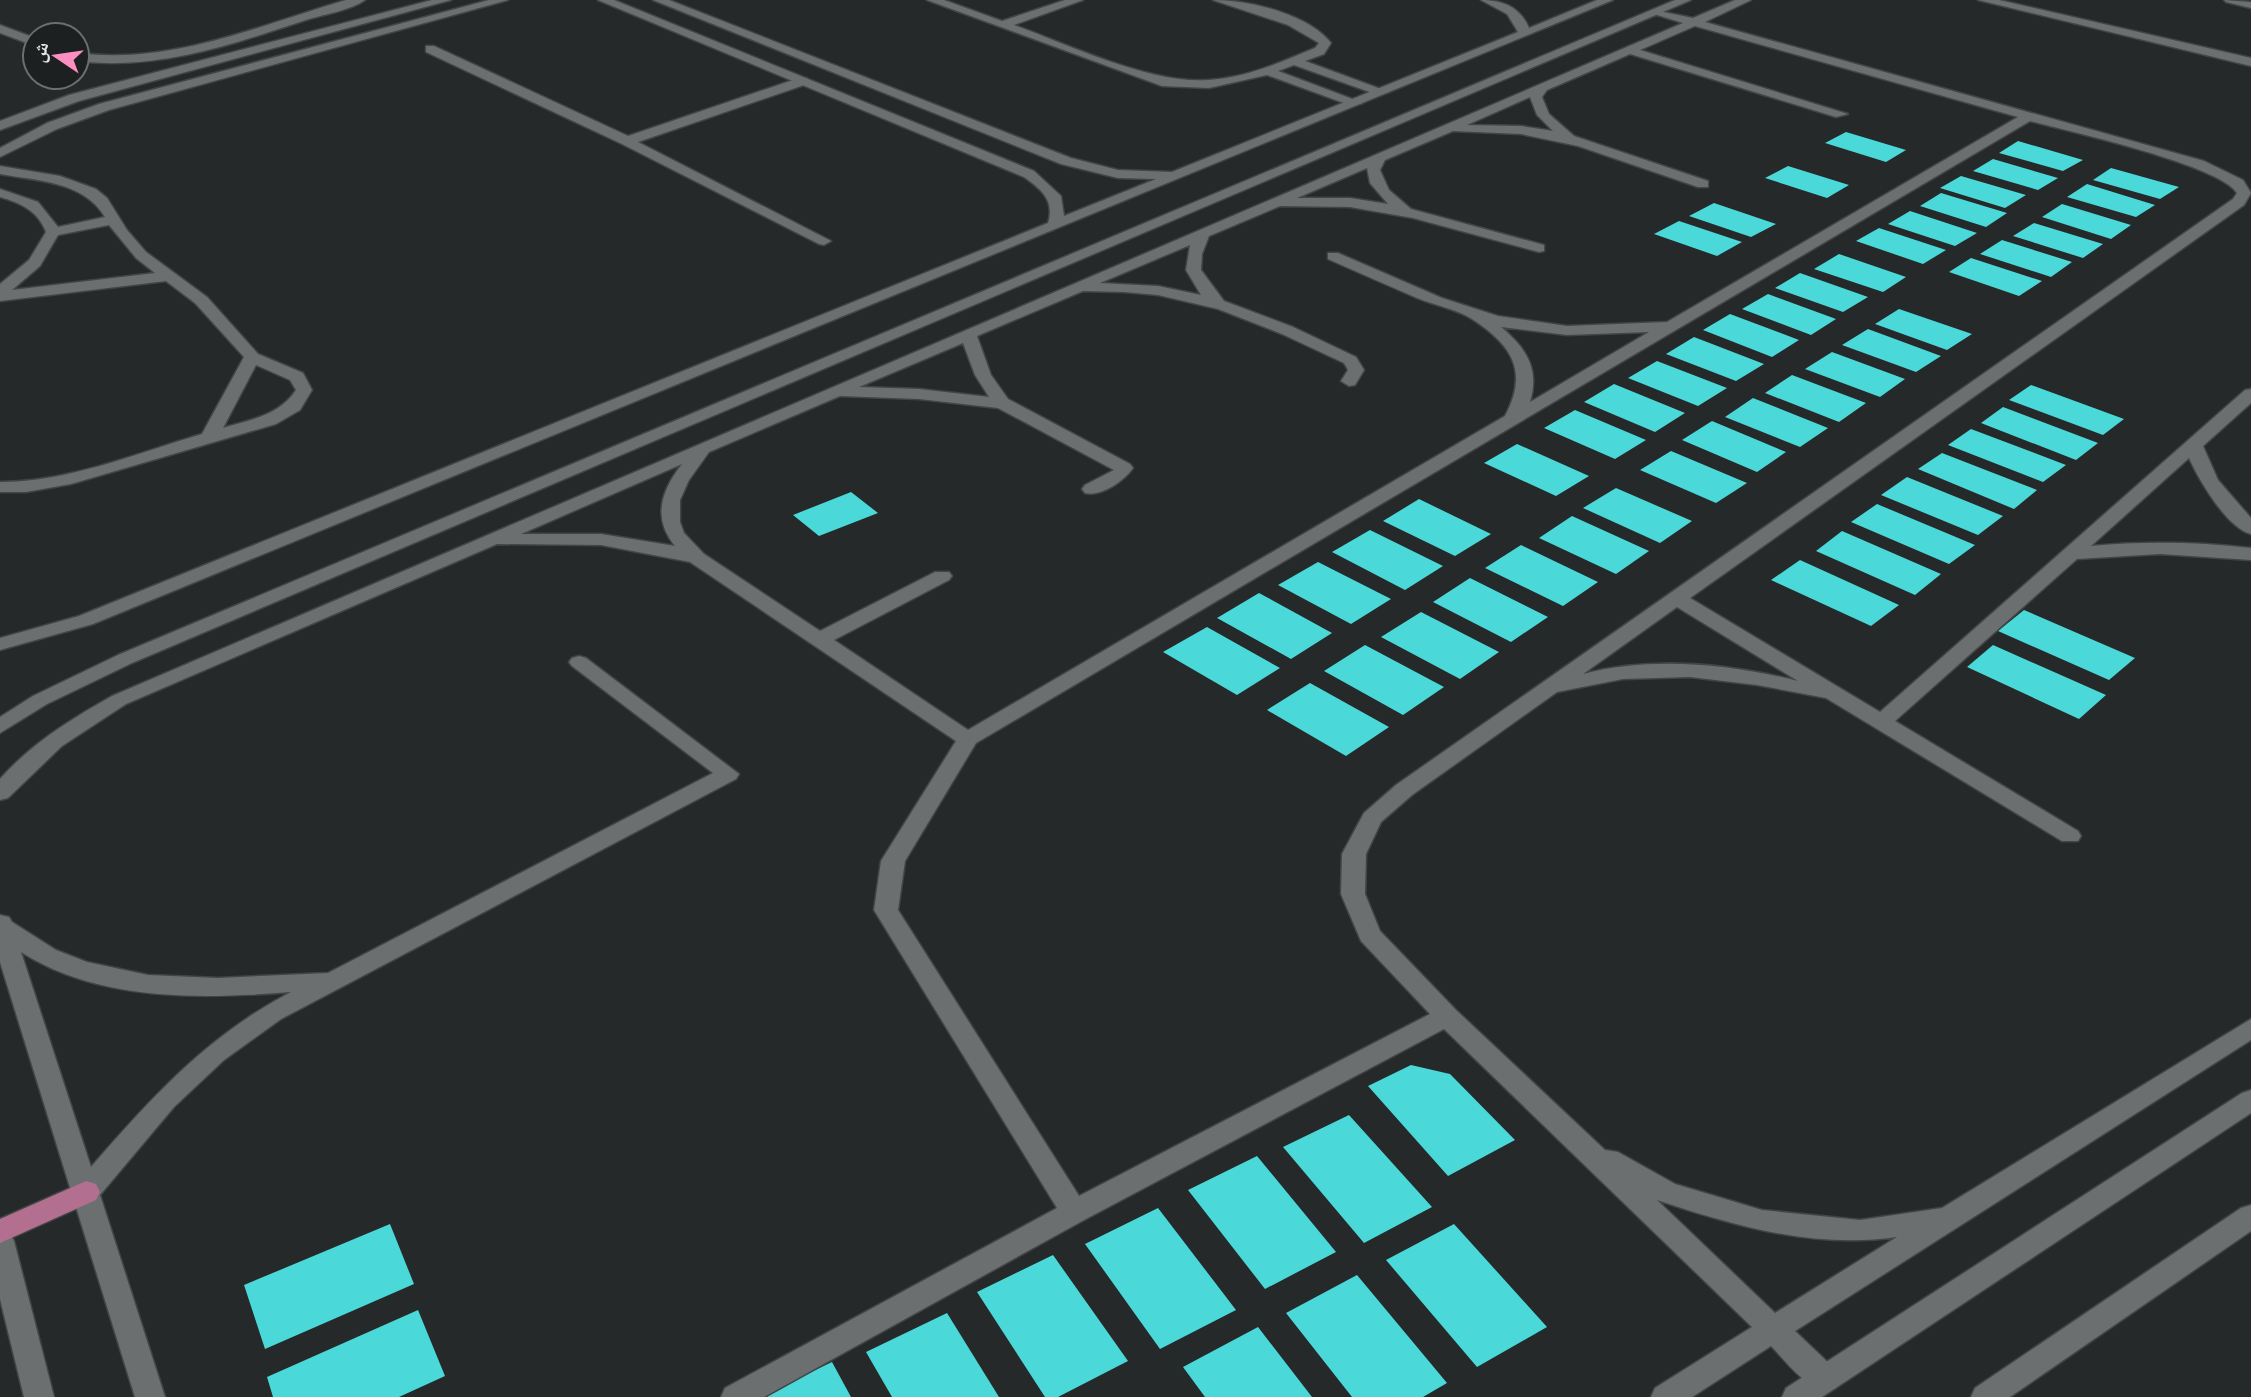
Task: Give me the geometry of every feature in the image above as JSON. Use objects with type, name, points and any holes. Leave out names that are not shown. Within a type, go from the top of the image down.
[{"type":"main road","points":[[0,1232],[86,1192]]},
{"type":"street","points":[[91,58],[117,61],[162,55],[253,34],[301,15],[359,0]]},
{"type":"street","points":[[269,46],[294,33],[374,7],[375,5],[365,0]]},
{"type":"street","points":[[0,126],[74,98],[445,0]]},
{"type":"street","points":[[0,153],[40,132],[104,107],[502,0]]},
{"type":"street","points":[[604,0],[1029,174],[1046,185],[1057,198],[1060,212],[1054,226]]},
{"type":"street","points":[[659,0],[1066,161],[1118,174],[1179,175]]},
{"type":"street","points":[[933,0],[1166,83],[1235,83],[1320,51],[1325,43],[1320,35],[1219,0]]},
{"type":"street","points":[[1001,25],[1077,0]]},
{"type":"street","points":[[1487,0],[1514,13],[1523,24],[1524,34]]},
{"type":"street","points":[[0,644],[86,620],[1607,0]]},
{"type":"street","points":[[0,726],[40,700],[125,659],[1685,0]]},
{"type":"street","points":[[0,793],[22,766],[65,730],[118,700],[1745,0]]},
{"type":"street","points":[[1984,0],[2251,62]]},
{"type":"street","points":[[2230,0],[2251,5]]},
{"type":"street","points":[[1658,12],[2199,164],[2238,183],[2244,193],[2239,202],[1404,790],[1372,818],[1354,854],[1353,894],[1370,935],[1447,1016],[1825,1379]]},
{"type":"street","points":[[0,29],[21,37]]},
{"type":"street","points":[[430,49],[627,141],[824,241]]},
{"type":"street","points":[[1629,50],[1841,114]]},
{"type":"street","points":[[1293,61],[1428,108]]},
{"type":"street","points":[[1266,71],[1357,103]]},
{"type":"street","points":[[627,141],[803,82]]},
{"type":"street","points":[[1542,88],[1536,97],[1539,111],[1553,126],[1576,140]]},
{"type":"street","points":[[1074,1212],[886,909],[888,880],[893,861],[968,739],[2029,116]]},
{"type":"street","points":[[1441,131],[1503,129],[1576,140],[1703,184]]},
{"type":"street","points":[[1380,157],[1373,170],[1376,184],[1387,197],[1405,210]]},
{"type":"street","points":[[0,170],[39,175],[91,192],[102,201],[135,249],[201,300],[253,357],[297,377],[304,390],[294,405],[270,420],[65,480],[26,487],[0,487]]},
{"type":"street","points":[[3,194],[39,175]]},
{"type":"street","points":[[0,294],[35,263],[47,247],[53,232],[50,220],[40,210],[3,194]]},
{"type":"street","points":[[1265,205],[1333,202],[1405,210],[1539,248]]},
{"type":"street","points":[[53,232],[113,220]]},
{"type":"street","points":[[1203,234],[1193,250],[1192,267],[1200,285],[1216,301]]},
{"type":"street","points":[[1333,256],[1473,314],[1512,323],[1581,330],[1674,325]]},
{"type":"street","points":[[0,294],[169,276]]},
{"type":"street","points":[[1073,290],[1146,288],[1216,301],[1350,360],[1356,370],[1349,381]]},
{"type":"street","points":[[1473,314],[1500,332],[1519,353],[1528,375],[1526,397],[1512,419]]},
{"type":"street","points":[[968,334],[983,375],[1002,403]]},
{"type":"street","points":[[209,438],[253,357]]},
{"type":"street","points":[[836,391],[919,394],[1002,403],[1124,468],[1120,474],[1091,489]]},
{"type":"street","points":[[1882,721],[2251,394]]},
{"type":"street","points":[[2193,445],[2201,471],[2222,500],[2251,528]]},
{"type":"street","points":[[706,447],[681,474],[669,503],[674,532],[697,558],[968,739]]},
{"type":"street","points":[[484,543],[543,537],[598,537],[650,545],[697,558]]},
{"type":"street","points":[[2070,554],[2122,548],[2178,547],[2251,554]]},
{"type":"street","points":[[821,639],[942,576]]},
{"type":"street","points":[[1677,598],[2070,836]]},
{"type":"street","points":[[86,1192],[165,1100],[215,1053],[272,1013],[332,979],[728,774],[579,662]]},
{"type":"street","points":[[1547,690],[1574,681],[1639,672],[1709,672],[1781,682],[1850,701]]},
{"type":"street","points":[[0,709],[40,700]]},
{"type":"street","points":[[1,925],[47,956],[105,976],[174,986],[251,987],[332,979]]},
{"type":"street","points":[[1,925],[150,1397]]},
{"type":"street","points":[[736,1397],[1074,1212],[1447,1016]]},
{"type":"street","points":[[1666,1397],[2251,1028]]},
{"type":"street","points":[[1797,1397],[2251,1100]]},
{"type":"street","points":[[1582,1146],[1666,1192],[1762,1221],[1860,1231],[1949,1218]]},
{"type":"street","points":[[1986,1397],[2251,1216]]},
{"type":"street","points":[[0,1241],[38,1397]]},
{"type":"building","points":[[1846,132],[1906,150],[1886,162],[1825,143]]},
{"type":"building","points":[[2018,141],[2083,160],[2063,171],[1999,153]]},
{"type":"building","points":[[1993,159],[2058,178],[2038,190],[1973,171]]},
{"type":"building","points":[[1788,166],[1849,185],[1827,198],[1765,178]]},
{"type":"building","points":[[2111,168],[2179,187],[2160,199],[2093,180]]},
{"type":"building","points":[[1961,176],[2026,195],[2005,208],[1940,188]]},
{"type":"building","points":[[2087,184],[2155,205],[2136,217],[2067,197]]},
{"type":"building","points":[[1941,193],[2007,213],[1986,227],[1920,206]]},
{"type":"building","points":[[1714,203],[1776,224],[1751,237],[1689,216]]},
{"type":"building","points":[[2062,204],[2131,225],[2111,239],[2042,217]]},
{"type":"building","points":[[1910,211],[1977,233],[1955,246],[1888,224]]},
{"type":"building","points":[[1679,221],[1742,242],[1717,256],[1654,234]]},
{"type":"building","points":[[2034,223],[2103,244],[2083,258],[2013,236]]},
{"type":"building","points":[[1879,228],[1946,250],[1923,264],[1856,241]]},
{"type":"building","points":[[2002,240],[2072,262],[2051,277],[1980,254]]},
{"type":"building","points":[[1839,254],[1906,277],[1883,292],[1814,269]]},
{"type":"building","points":[[1971,258],[2042,281],[2019,296],[1949,272]]},
{"type":"building","points":[[1800,273],[1868,297],[1843,312],[1775,288]]},
{"type":"building","points":[[1768,294],[1836,319],[1811,335],[1742,309]]},
{"type":"building","points":[[1899,309],[1972,334],[1947,350],[1875,324]]},
{"type":"building","points":[[1730,314],[1799,340],[1772,357],[1703,330]]},
{"type":"building","points":[[1868,329],[1941,356],[1916,372],[1842,345]]},
{"type":"building","points":[[1694,337],[1764,364],[1736,381],[1666,354]]},
{"type":"building","points":[[1832,352],[1905,379],[1880,397],[1805,369]]},
{"type":"building","points":[[1657,361],[1727,388],[1698,406],[1628,378]]},
{"type":"building","points":[[1792,375],[1866,403],[1839,422],[1765,393]]},
{"type":"building","points":[[1614,384],[1685,413],[1655,432],[1584,402]]},
{"type":"building","points":[[2031,385],[2124,419],[2103,435],[2009,400]]},
{"type":"building","points":[[1753,398],[1828,428],[1800,447],[1725,417]]},
{"type":"building","points":[[2003,407],[2098,443],[2076,460],[1981,423]]},
{"type":"building","points":[[1575,410],[1646,440],[1615,459],[1544,428]]},
{"type":"building","points":[[1712,421],[1786,452],[1757,472],[1682,440]]},
{"type":"building","points":[[1971,429],[2066,465],[2043,482],[1948,445]]},
{"type":"building","points":[[1517,444],[1589,476],[1556,496],[1484,463]]},
{"type":"building","points":[[1671,451],[1747,483],[1716,503],[1640,470]]},
{"type":"building","points":[[1942,453],[2037,490],[2014,509],[1918,469]]},
{"type":"building","points":[[1907,477],[2003,516],[1978,535],[1881,495]]},
{"type":"building","points":[[1616,488],[1692,521],[1660,543],[1583,508]]},
{"type":"building","points":[[851,492],[878,513],[819,536],[793,515]]},
{"type":"building","points":[[1419,499],[1491,534],[1455,556],[1383,521]]},
{"type":"building","points":[[1877,504],[1975,545],[1949,564],[1851,522]]},
{"type":"building","points":[[1572,516],[1649,551],[1616,574],[1539,538]]},
{"type":"building","points":[[1370,530],[1443,566],[1405,590],[1332,552]]},
{"type":"building","points":[[1842,531],[1941,574],[1915,595],[1816,551]]},
{"type":"building","points":[[1521,545],[1598,582],[1563,606],[1485,568]]},
{"type":"building","points":[[1800,560],[1899,605],[1871,626],[1771,580]]},
{"type":"building","points":[[1318,562],[1391,599],[1351,624],[1278,585]]},
{"type":"building","points":[[1470,578],[1548,617],[1511,642],[1433,602]]},
{"type":"building","points":[[1259,593],[1332,633],[1291,659],[1217,618]]},
{"type":"building","points":[[2024,610],[2135,658],[2109,680],[1998,631]]},
{"type":"building","points":[[1421,612],[1499,652],[1460,679],[1381,637]]},
{"type":"building","points":[[1207,627],[1280,668],[1237,695],[1163,652]]},
{"type":"building","points":[[1365,645],[1444,687],[1403,715],[1324,671]]},
{"type":"building","points":[[1993,645],[2106,695],[2079,719],[1967,667]]},
{"type":"building","points":[[1310,683],[1389,727],[1346,756],[1267,710]]},
{"type":"building","points":[[1411,1065],[1450,1074],[1515,1140],[1448,1176],[1368,1086]]},
{"type":"building","points":[[1349,1115],[1432,1207],[1364,1243],[1283,1147]]},
{"type":"building","points":[[1257,1156],[1336,1252],[1265,1289],[1188,1190]]},
{"type":"building","points":[[1158,1208],[1236,1310],[1160,1349],[1085,1244]]},
{"type":"building","points":[[390,1224],[414,1284],[265,1349],[244,1285]]},
{"type":"building","points":[[1454,1224],[1547,1327],[1477,1367],[1386,1260]]},
{"type":"building","points":[[1053,1255],[1128,1361],[1058,1397],[1045,1397],[977,1292]]},
{"type":"building","points":[[1357,1275],[1447,1383],[1423,1397],[1352,1397],[1286,1313]]},
{"type":"building","points":[[418,1310],[445,1376],[399,1397],[273,1397],[267,1377]]},
{"type":"building","points":[[947,1313],[999,1397],[892,1397],[866,1352]]},
{"type":"building","points":[[1258,1327],[1312,1397],[1205,1397],[1183,1367]]},
{"type":"building","points":[[832,1362],[851,1397],[759,1397]]}]
